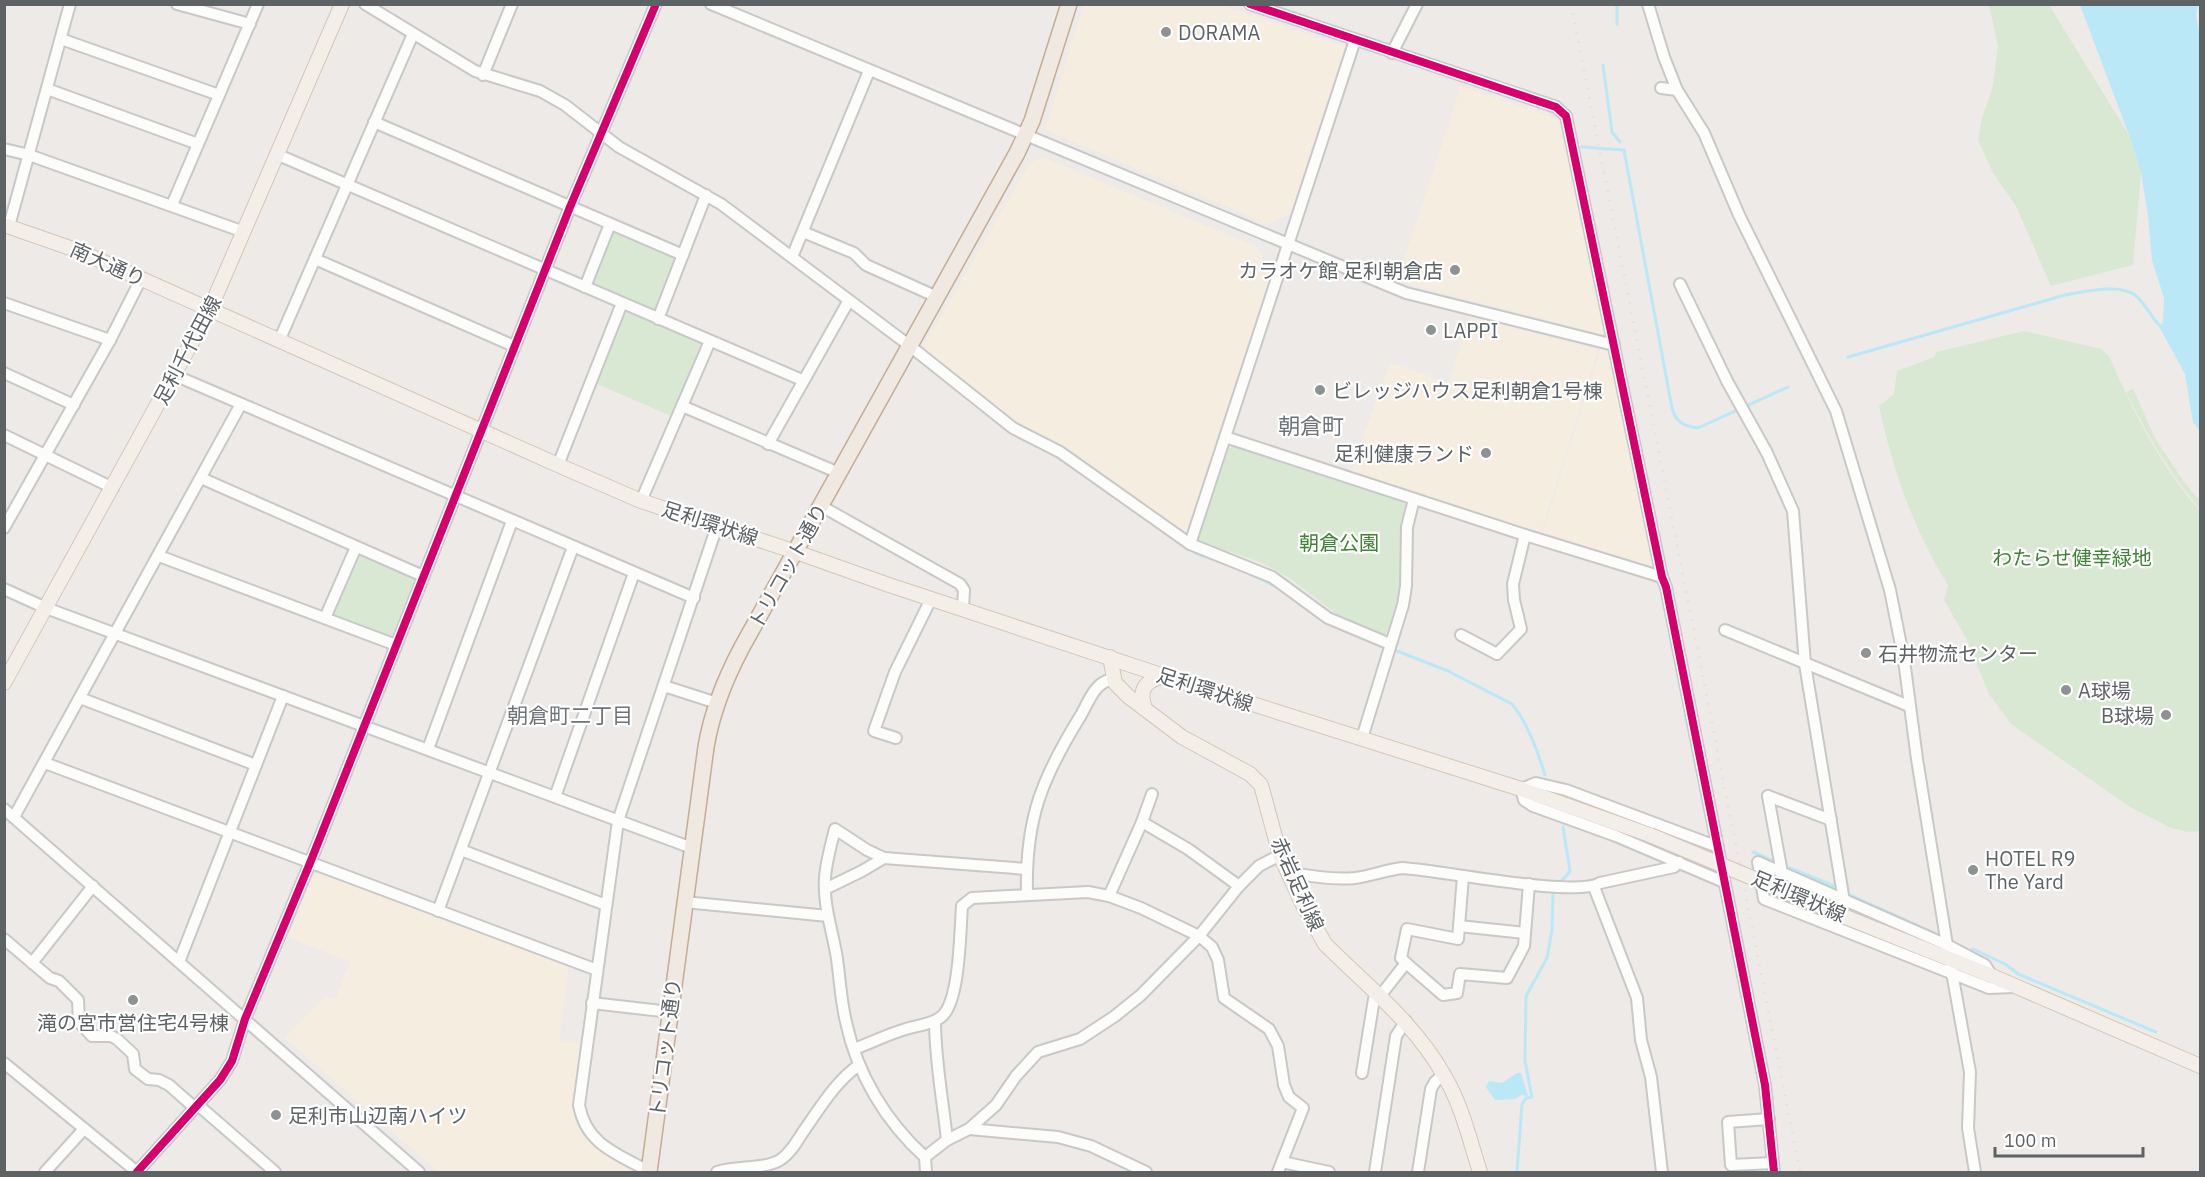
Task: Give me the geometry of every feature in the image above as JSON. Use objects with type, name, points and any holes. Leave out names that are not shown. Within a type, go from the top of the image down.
[{"type":"highway","name":"トリコット通り","points":[[650,1172],[708,732],[717,703],[730,668],[1025,137],[1069,4]]},
{"type":"main road","name":"足利千代田線","points":[[4,683],[210,309],[342,4]]},
{"type":"main road","name":"南大通り","points":[[7,226],[79,251],[210,309]]},
{"type":"main road","name":"足利環状線","points":[[210,309],[641,501],[1164,676],[1521,789],[1650,835],[1992,976],[2200,1066]]},
{"type":"main road","points":[[1110,657],[1113,679]]},
{"type":"main road","points":[[1145,709],[1142,695],[1146,685],[1164,676]]},
{"type":"main road","name":"赤岩足利線","points":[[1113,679],[1120,690],[1182,737],[1256,779],[1264,793],[1280,855],[1301,901],[1325,944],[1406,1021],[1428,1049],[1444,1074],[1457,1103],[1480,1173]]},
{"type":"street","points":[[7,226],[70,4]]},
{"type":"street","points":[[177,4],[250,24]]},
{"type":"street","points":[[172,205],[258,4]]},
{"type":"street","points":[[365,4],[483,75],[540,91],[564,105],[643,161],[721,204],[848,302],[910,346],[1013,428],[1060,452],[1190,544],[1272,577],[1328,618],[1390,644]]},
{"type":"street","points":[[483,75],[512,4]]},
{"type":"street","points":[[4,1063],[137,1173],[197,1107],[226,1071],[570,207],[656,4]]},
{"type":"street","points":[[711,4],[1025,137],[1406,293],[1614,345]]},
{"type":"street","points":[[1250,4],[1556,108],[1566,116],[1662,577],[1666,587],[1765,1085],[1769,1119],[1773,1168],[1731,1165],[1728,1122],[1769,1119]]},
{"type":"street","points":[[1392,53],[1417,4]]},
{"type":"street","points":[[1648,4],[1677,90],[1704,133],[1739,215],[1836,411],[1890,590],[1904,660],[1909,706],[1947,945],[1970,1072],[1968,1128],[1975,1173]]},
{"type":"street","points":[[279,341],[413,34]]},
{"type":"street","points":[[61,39],[219,95]]},
{"type":"street","points":[[1190,544],[1355,40]]},
{"type":"street","points":[[792,257],[869,71]]},
{"type":"street","points":[[1661,88],[1677,90]]},
{"type":"street","points":[[47,89],[198,144]]},
{"type":"street","points":[[374,122],[683,255]]},
{"type":"street","points":[[4,149],[29,155],[244,232]]},
{"type":"street","points":[[276,154],[802,380]]},
{"type":"street","points":[[658,319],[706,195]]},
{"type":"street","points":[[585,287],[610,224]]},
{"type":"street","points":[[803,232],[854,253],[866,265],[937,297]]},
{"type":"street","points":[[315,259],[514,346]]},
{"type":"street","points":[[4,528],[8,513],[46,455],[141,279]]},
{"type":"street","points":[[1680,284],[1727,381],[1767,453],[1793,511],[1805,664],[1844,900]]},
{"type":"street","points":[[768,444],[848,302]]},
{"type":"street","points":[[4,303],[110,340]]},
{"type":"street","points":[[558,465],[622,303]]},
{"type":"street","points":[[641,501],[710,341]]},
{"type":"street","points":[[4,373],[74,405]]},
{"type":"street","points":[[174,375],[694,598]]},
{"type":"street","points":[[14,817],[242,404]]},
{"type":"street","points":[[682,406],[839,473]]},
{"type":"street","points":[[4,435],[113,488]]},
{"type":"street","points":[[1225,437],[1525,535],[1662,577]]},
{"type":"street","points":[[201,478],[423,576]]},
{"type":"street","points":[[1362,738],[1400,617],[1406,586],[1407,527],[1414,499]]},
{"type":"street","points":[[821,506],[960,584],[964,590],[963,609]]},
{"type":"street","points":[[428,750],[512,521]]},
{"type":"street","points":[[650,1172],[593,1138],[581,1117],[579,1105],[618,821],[717,526]]},
{"type":"street","points":[[1461,635],[1497,654],[1521,629],[1514,600],[1513,584],[1525,535]]},
{"type":"street","points":[[325,618],[356,547]]},
{"type":"street","points":[[438,911],[573,547]]},
{"type":"street","points":[[159,556],[396,645]]},
{"type":"street","points":[[555,797],[634,573]]},
{"type":"street","points":[[4,589],[46,608],[692,848]]},
{"type":"street","points":[[896,738],[874,731],[896,672],[931,599]]},
{"type":"street","points":[[1725,630],[1909,706]]},
{"type":"street","points":[[1027,894],[1027,869],[1033,819],[1046,778],[1056,755],[1100,684],[1113,679]]},
{"type":"street","points":[[663,686],[717,703]]},
{"type":"street","points":[[179,962],[283,696]]},
{"type":"street","points":[[80,698],[256,765]]},
{"type":"street","points":[[45,763],[597,970]]},
{"type":"street","points":[[1718,847],[1566,790],[1536,783],[1521,789],[1524,801],[1533,806],[1679,862],[1724,882]]},
{"type":"street","points":[[1109,896],[1152,794]]},
{"type":"street","points":[[1782,873],[1768,796],[1831,820]]},
{"type":"street","points":[[4,809],[419,1173]]},
{"type":"street","points":[[1142,822],[1188,849],[1239,886]]},
{"type":"street","points":[[926,1173],[926,1158],[909,1143],[885,1114],[859,1065],[846,1023],[825,889],[825,878],[835,829],[884,858],[1027,869]]},
{"type":"street","points":[[461,850],[606,905]]},
{"type":"street","points":[[926,1158],[947,1140],[969,1129],[996,1105],[1016,1076],[1038,1052],[1080,1039],[1115,1016],[1141,995],[1199,936],[1239,886],[1260,866],[1280,855]]},
{"type":"street","points":[[825,889],[862,872],[884,858]]},
{"type":"street","points":[[1288,872],[1355,878],[1402,868],[1556,887],[1594,886],[1674,867],[1679,862]]},
{"type":"street","points":[[1992,976],[1985,965],[1947,945],[1758,862],[1764,899],[1954,976],[1989,988],[2014,987]]},
{"type":"street","points":[[1463,876],[1458,939],[1407,929],[1401,958],[1443,995],[1457,993],[1460,974],[1507,978],[1524,946],[1529,884]]},
{"type":"street","points":[[32,963],[93,886]]},
{"type":"street","points":[[1594,886],[1637,998],[1641,1040],[1651,1077],[1662,1173]]},
{"type":"street","points":[[854,1049],[904,1029],[935,1021],[943,1016],[950,1005],[957,970],[962,906],[966,900],[1027,894],[1088,892],[1109,896],[1141,908],[1199,936],[1212,947],[1218,960],[1224,998],[1269,1029],[1278,1046],[1286,1091],[1289,1097],[1303,1108],[1280,1167],[1329,1173]]},
{"type":"street","points":[[684,902],[786,914],[828,916]]},
{"type":"street","points":[[1459,926],[1525,933]]},
{"type":"street","points":[[4,939],[50,978],[59,981],[78,1000],[79,1022],[92,1036],[111,1036],[117,1039],[133,1054],[135,1069],[148,1079],[169,1084],[197,1107],[261,1168],[275,1173]]},
{"type":"street","points":[[1362,1073],[1374,999],[1380,996],[1406,963]]},
{"type":"street","points":[[592,1002],[670,1012]]},
{"type":"street","points":[[935,1021],[935,1053],[947,1140]]},
{"type":"street","points":[[1375,1173],[1396,1036],[1406,1021]]},
{"type":"street","points":[[717,1173],[780,1160],[793,1147],[840,1081],[859,1065]]},
{"type":"street","points":[[1418,1173],[1431,1089],[1444,1074]]},
{"type":"street","points":[[45,1173],[84,1129]]},
{"type":"street","points":[[969,1129],[1058,1137],[1091,1146],[1146,1173]]},
{"type":"shaded area","points":[[1084,5],[1222,5],[1346,47],[1293,213],[1268,224],[1048,131],[1046,127]]},
{"type":"shaded area","points":[[1461,86],[1559,120],[1564,126],[1604,325],[1605,331],[1601,334],[1397,281]]},
{"type":"shaded area","points":[[1042,157],[1257,247],[1272,278],[1188,531],[1182,534],[1060,446],[1013,422],[926,352],[925,344],[1030,163]]},
{"type":"shaded area","points":[[1470,317],[1598,350],[1541,533],[1351,471],[1390,363],[1448,382]]},
{"type":"shaded area","points":[[1600,350],[1611,356],[1653,560],[1651,566],[1542,534]]},
{"type":"shaded area","points":[[318,872],[569,965],[559,1040],[583,1044],[575,1102],[575,1112],[580,1128],[598,1147],[634,1172],[439,1172],[285,1038],[325,996],[335,1000],[350,962],[288,937],[314,874]]},
{"type":"green space","points":[[1989,5],[2049,5],[2129,135],[2141,172],[2133,265],[2051,286],[2016,206],[1993,173],[1978,140],[1982,118],[1992,90],[1998,46]]},
{"type":"green space","points":[[616,230],[674,255],[676,261],[658,309],[653,310],[590,284],[612,231]]},
{"type":"green space","points":[[623,311],[702,343],[671,416],[595,383]]},
{"type":"green space","name":"わたらせ健幸緑地","points":[[2024,331],[2101,349],[2109,356],[2148,437],[2185,493],[2200,511],[2200,831],[2188,832],[2171,828],[2130,807],[2011,724],[1989,694],[1966,638],[1944,600],[1948,585],[1924,542],[1898,476],[1879,406],[1894,394],[1897,371],[1934,357],[1937,352]]},
{"type":"green space","points":[[2133,389],[2156,440],[2184,482],[2200,501],[2200,509],[2169,467],[2143,424],[2126,392]]},
{"type":"green space","name":"朝倉公園","points":[[1235,446],[1405,501],[1397,602],[1386,634],[1383,636],[1342,618],[1288,577],[1260,562],[1198,541],[1229,448]]},
{"type":"green space","points":[[358,553],[413,576],[415,581],[393,635],[386,636],[331,615]]},
{"type":"water","points":[[2080,5],[2198,5],[2196,16],[2200,35],[2200,431],[2193,422],[2185,374],[2160,328],[2163,321],[2164,298],[2152,260],[2141,172]]},
{"type":"water","points":[[1517,1073],[1521,1073],[1528,1096],[1521,1095],[1515,1099],[1495,1100],[1486,1087],[1489,1081],[1502,1083]]},
{"type":"waterway","points":[[1617,4],[1617,24]]},
{"type":"waterway","points":[[1603,65],[1612,132],[1620,142]]},
{"type":"waterway","points":[[1582,147],[1624,150],[1672,408],[1678,420],[1688,426],[1698,428],[1788,387]]},
{"type":"waterway","points":[[1848,357],[2065,295],[2101,289],[2128,291],[2135,295],[2162,328]]},
{"type":"waterway","points":[[1195,553],[1213,559]]},
{"type":"waterway","points":[[1244,571],[1279,588]]},
{"type":"waterway","points":[[1353,634],[1375,643]]},
{"type":"waterway","points":[[1392,649],[1448,671],[1512,704],[1528,729],[1545,775]]},
{"type":"waterway","points":[[1559,884],[1570,871],[1563,827]]},
{"type":"waterway","points":[[1753,852],[1776,862]]},
{"type":"waterway","points":[[1790,868],[1834,886]]},
{"type":"waterway","points":[[1517,1172],[1522,1104],[1526,1098],[1532,1097],[1525,1061],[1526,996],[1547,958],[1555,889]]},
{"type":"waterway","points":[[1846,893],[1934,933]]},
{"type":"waterway","points":[[1973,949],[2005,964],[2018,974],[2156,1032]]},
{"type":"railway","points":[[1571,4],[1800,1172]]},
{"type":"cycle path","points":[[137,1172],[220,1080],[232,1061],[245,1019],[310,863],[570,207],[656,4]]},
{"type":"cycle path","points":[[1250,4],[1556,107],[1566,116],[1662,577],[1666,587],[1765,1085],[1774,1172]]},
{"type":"place","name":"DORAMA","points":[[1166,32]]},
{"type":"place","name":"カラオケ館 足利朝倉店","points":[[1455,270]]},
{"type":"place","name":"LAPPI","points":[[1431,330]]},
{"type":"place","name":"ビレッジハウス足利朝倉1号棟","points":[[1320,390]]},
{"type":"place","name":"足利健康ランド","points":[[1486,453]]},
{"type":"place","name":"石井物流センター","points":[[1866,653]]},
{"type":"place","name":"A球場","points":[[2066,690]]},
{"type":"place","name":"B球場","points":[[2166,715]]},
{"type":"place","name":"HOTEL R9 The Yard","points":[[1973,870]]},
{"type":"place","name":"滝の宮市営住宅4号棟","points":[[133,1000]]},
{"type":"place","name":"足利市山辺南ハイツ","points":[[276,1115]]},
{"type":"district","name":"朝倉町","points":[[1311,425]]},
{"type":"district","name":"朝倉町二丁目","points":[[570,715]]}]
